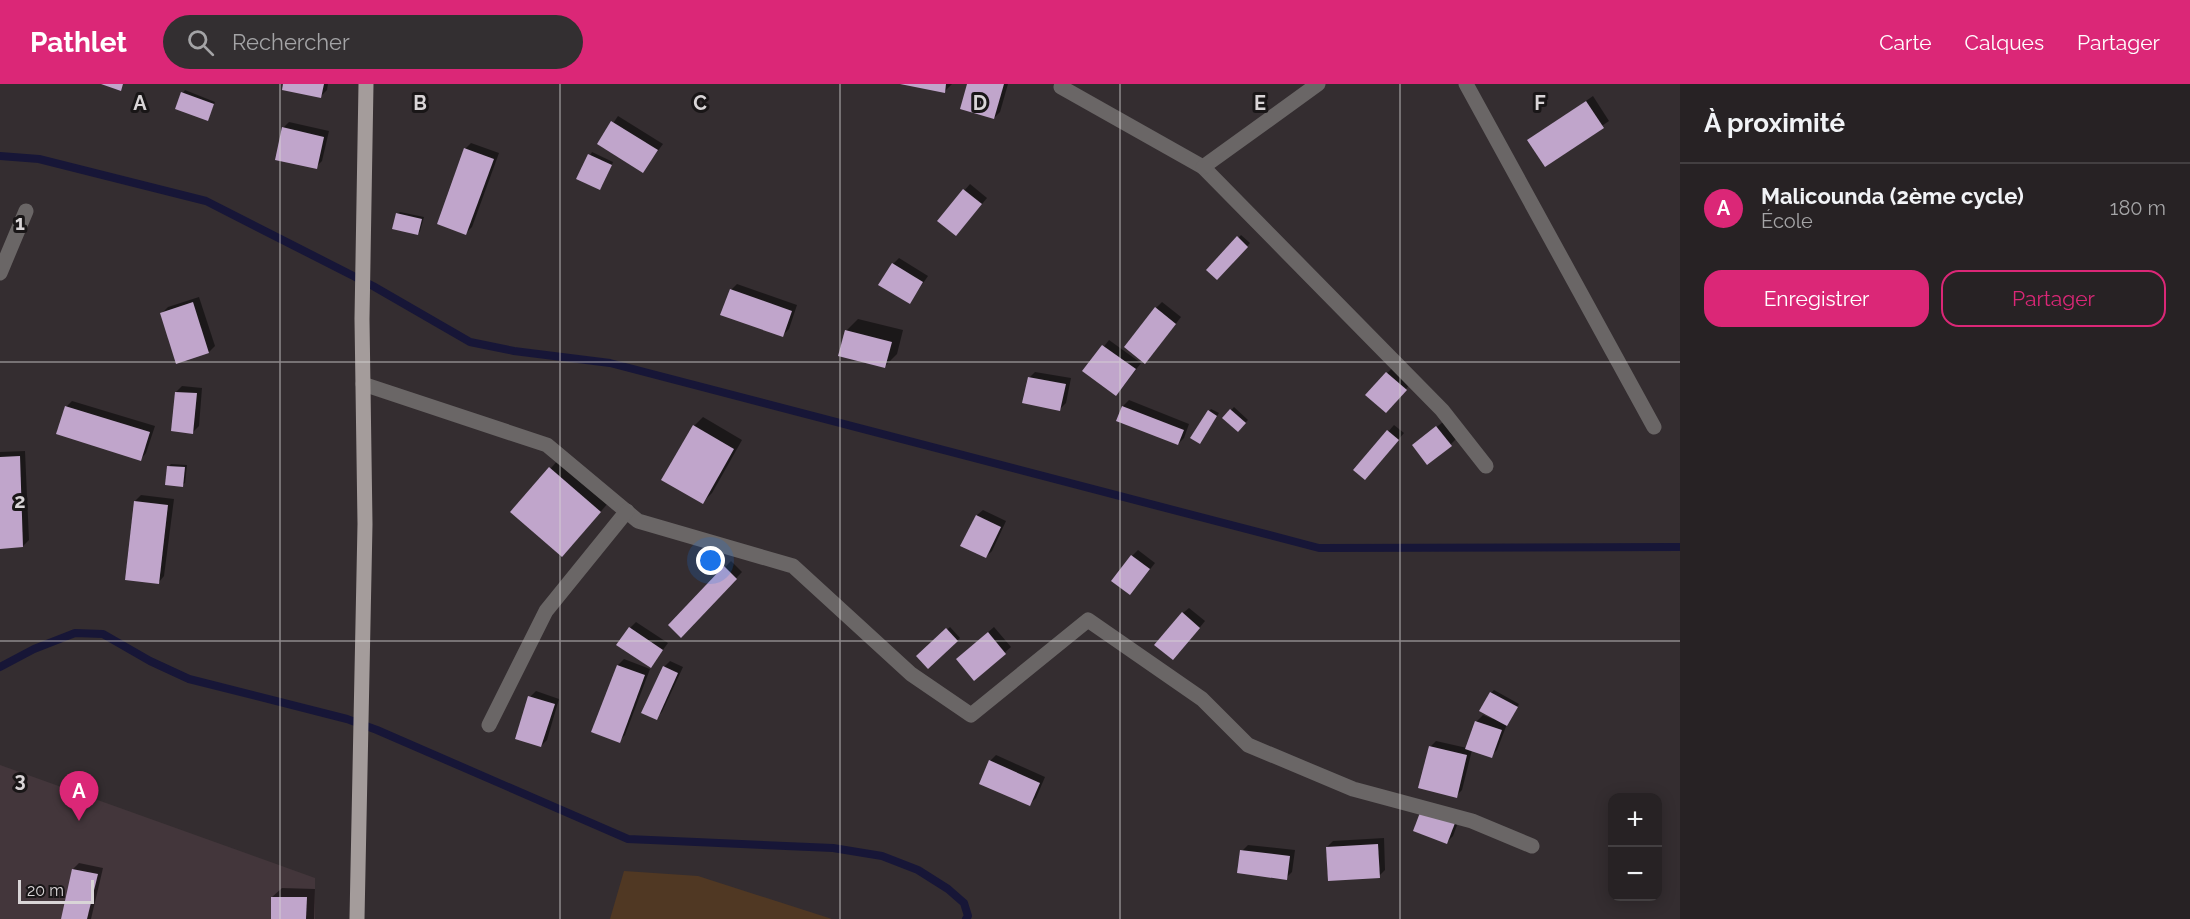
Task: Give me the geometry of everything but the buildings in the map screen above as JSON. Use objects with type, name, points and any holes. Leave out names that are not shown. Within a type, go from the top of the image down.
[{"type":"main road","points":[[357,919],[365,524],[362,319],[366,84]]},
{"type":"street","points":[[1062,84],[1061,87],[1203,167],[1442,410],[1486,466]]},
{"type":"street","points":[[1203,167],[1318,84]]},
{"type":"street","points":[[1466,84],[1653,427]]},
{"type":"street","points":[[0,273],[26,211]]},
{"type":"street","points":[[363,384],[547,445],[638,521],[793,566],[911,674],[971,714],[1088,620],[1202,699],[1248,745],[1353,789],[1472,821],[1532,846]]},
{"type":"street","points":[[489,724],[546,611],[627,511]]},
{"type":"shaded area","points":[[0,765],[315,878],[315,919],[0,919]]},
{"type":"shaded area","points":[[624,871],[698,876],[832,919],[610,919]]},
{"type":"waterway","points":[[0,156],[39,159],[206,201],[373,286],[470,342],[514,351],[610,363],[1319,548],[1680,547]]},
{"type":"waterway","points":[[0,667],[34,649],[75,633],[103,634],[150,661],[189,679],[347,719],[628,839],[833,848],[882,856],[918,870],[948,889],[964,903],[968,916],[966,919]]},
{"type":"place","name":"Malicounda (2ème cycle)","points":[[79,821]]}]
